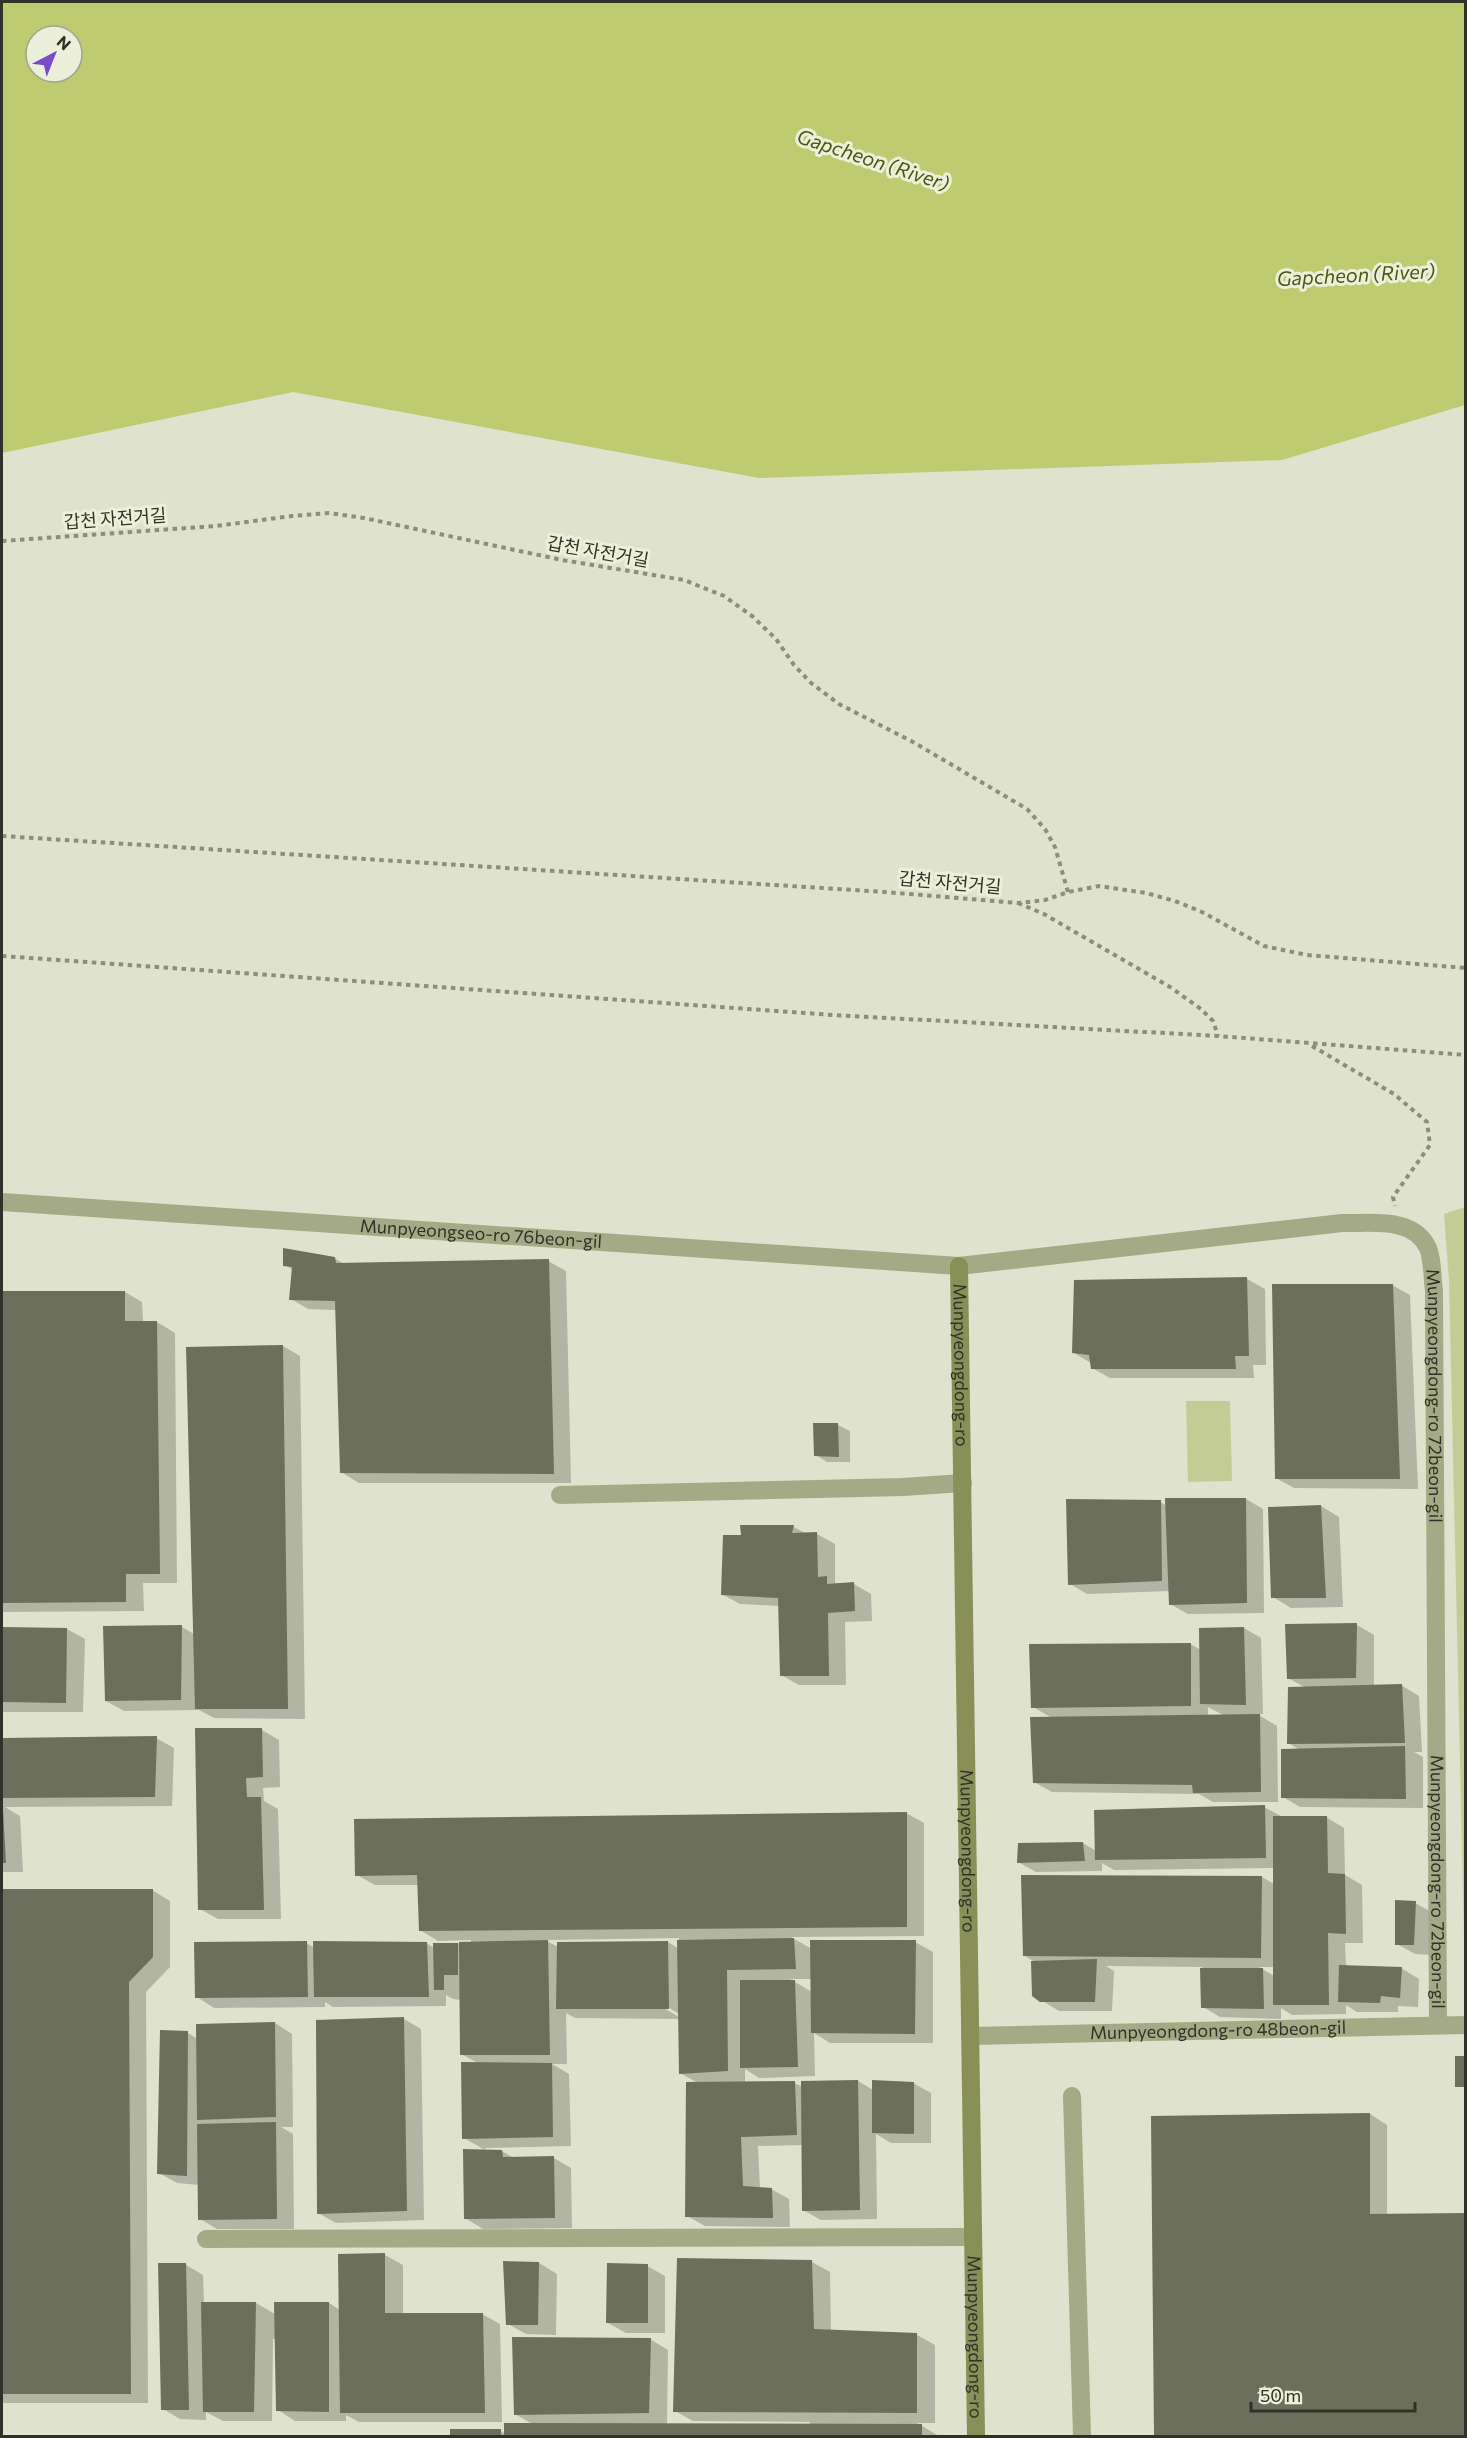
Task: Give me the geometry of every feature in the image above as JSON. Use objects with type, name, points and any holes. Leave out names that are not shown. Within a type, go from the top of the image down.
[{"type":"main road","name":"Munpyeongdong-ro","points":[[959,1266],[976,2436]]},
{"type":"street","name":"Munpyeongseo-ro 76beon-gil","points":[[2,1202],[959,1266]]},
{"type":"street","points":[[959,1266],[1342,1223],[1399,1224]]},
{"type":"street","name":"Munpyeongdong-ro 72beon-gil","points":[[1399,1224],[1420,1236],[1429,1250],[1434,1291],[1438,2025]]},
{"type":"street","points":[[560,1495],[903,1487],[963,1483]]},
{"type":"street","name":"Munpyeongdong-ro 48beon-gil","points":[[970,2036],[1466,2025]]},
{"type":"street","points":[[1072,2096],[1082,2436]]},
{"type":"street","points":[[206,2239],[973,2237]]},
{"type":"path","name":"갑천 자전거길","points":[[2,542],[216,526],[330,513],[364,518],[562,560],[684,580],[724,597],[752,616],[776,639],[794,665],[812,683],[839,704],[913,742],[1027,809],[1045,829],[1055,847],[1068,892]]},
{"type":"path","name":"갑천 자전거길","points":[[2,836],[862,890],[1017,903],[1045,900],[1068,892],[1099,886],[1146,893],[1175,901],[1202,912],[1264,946],[1307,955],[1466,968]]},
{"type":"path","points":[[1017,903],[1044,914],[1170,987],[1201,1009],[1213,1021],[1218,1036]]},
{"type":"path","points":[[2,956],[833,1015],[1218,1036],[1310,1045],[1466,1055]]},
{"type":"path","points":[[1310,1045],[1394,1094],[1427,1122],[1430,1145],[1392,1197],[1399,1224]]},
{"type":"shaded area","points":[[1466,1207],[1465,1980],[1449,1280],[1444,1214]]},
{"type":"shaded area","points":[[1186,1401],[1230,1401],[1232,1481],[1188,1482]]},
{"type":"water","name":"Gapcheon (River)","points":[[2,2],[1465,2],[1465,405],[1282,460],[759,478],[293,392],[2,453]]},
{"type":"building","points":[[283,1248],[335,1257],[336,1263],[549,1259],[554,1474],[340,1473],[335,1301],[289,1300],[292,1267],[283,1266]]},
{"type":"building","points":[[1247,1277],[1249,1356],[1235,1356],[1236,1369],[1091,1369],[1089,1355],[1072,1353],[1074,1280]]},
{"type":"building","points":[[1272,1284],[1393,1284],[1400,1479],[1275,1479]]},
{"type":"building","points":[[2,1291],[125,1291],[125,1321],[157,1321],[160,1574],[126,1574],[126,1602],[2,1603]]},
{"type":"building","points":[[283,1345],[288,1709],[195,1709],[186,1347]]},
{"type":"building","points":[[813,1423],[838,1423],[839,1457],[814,1456]]},
{"type":"building","points":[[1165,1498],[1246,1498],[1247,1603],[1169,1605]]},
{"type":"building","points":[[1066,1499],[1161,1500],[1162,1581],[1068,1585]]},
{"type":"building","points":[[1321,1505],[1326,1598],[1271,1598],[1268,1507]]},
{"type":"building","points":[[740,1525],[794,1525],[792,1533],[817,1532],[818,1577],[827,1576],[827,1584],[854,1582],[855,1611],[828,1613],[829,1676],[780,1676],[778,1598],[721,1595],[723,1535],[741,1535]]},
{"type":"building","points":[[1357,1623],[1356,1678],[1287,1679],[1285,1624]]},
{"type":"building","points":[[182,1625],[181,1700],[105,1701],[103,1626]]},
{"type":"building","points":[[2,1627],[67,1628],[66,1703],[2,1702]]},
{"type":"building","points":[[1244,1627],[1246,1705],[1200,1704],[1199,1628]]},
{"type":"building","points":[[1191,1643],[1191,1706],[1031,1708],[1029,1644]]},
{"type":"building","points":[[1402,1684],[1405,1743],[1287,1744],[1288,1687]]},
{"type":"building","points":[[1260,1714],[1261,1792],[1193,1793],[1192,1785],[1033,1783],[1030,1717]]},
{"type":"building","points":[[195,1728],[262,1728],[263,1777],[246,1778],[247,1797],[261,1797],[264,1910],[198,1910]]},
{"type":"building","points":[[157,1736],[155,1797],[2,1798],[2,1738]]},
{"type":"building","points":[[1405,1746],[1406,1799],[1281,1798],[1281,1749]]},
{"type":"building","points":[[1265,1805],[1266,1858],[1095,1860],[1094,1810]]},
{"type":"building","points":[[3,1809],[6,1863],[2,1863]]},
{"type":"building","points":[[907,1812],[907,1927],[419,1931],[417,1875],[355,1876],[354,1819]]},
{"type":"building","points":[[1273,1816],[1327,1816],[1328,1873],[1345,1874],[1346,1934],[1328,1933],[1329,2005],[1273,2005]]},
{"type":"building","points":[[1083,1842],[1085,1861],[1017,1863],[1018,1843]]},
{"type":"building","points":[[1021,1875],[1262,1876],[1261,1958],[1023,1956]]},
{"type":"building","points":[[2,1889],[153,1889],[153,1957],[129,1982],[131,2394],[2,2394]]},
{"type":"building","points":[[1395,1900],[1416,1901],[1414,1945],[1395,1945]]},
{"type":"building","points":[[794,1938],[796,1969],[727,1970],[728,2071],[679,2074],[677,1940]]},
{"type":"building","points":[[548,1940],[550,2055],[460,2055],[459,1942]]},
{"type":"building","points":[[810,1940],[916,1940],[915,2034],[811,2033]]},
{"type":"building","points":[[307,1941],[308,1997],[195,1998],[194,1942]]},
{"type":"building","points":[[313,1941],[427,1942],[429,1997],[314,1997]]},
{"type":"building","points":[[668,1941],[669,2009],[556,2009],[557,1942]]},
{"type":"building","points":[[433,1943],[458,1943],[458,1975],[444,1975],[444,1990],[434,1990]]},
{"type":"building","points":[[1097,1959],[1095,2002],[1040,2002],[1032,1996],[1031,1961]]},
{"type":"building","points":[[1339,1965],[1402,1967],[1400,1998],[1381,1996],[1380,2003],[1338,2002]]},
{"type":"building","points":[[1200,1968],[1263,1968],[1264,2009],[1201,2008]]},
{"type":"building","points":[[740,1980],[795,1980],[798,2067],[740,2068]]},
{"type":"building","points":[[404,2017],[407,2211],[317,2214],[316,2020]]},
{"type":"building","points":[[275,2022],[276,2117],[197,2120],[196,2024]]},
{"type":"building","points":[[160,2030],[188,2031],[187,2176],[157,2174]]},
{"type":"building","points":[[1455,2056],[1466,2056],[1466,2087],[1455,2087]]},
{"type":"building","points":[[461,2062],[552,2063],[553,2137],[462,2139]]},
{"type":"building","points":[[858,2080],[860,2210],[802,2211],[801,2081]]},
{"type":"building","points":[[872,2080],[914,2082],[914,2134],[872,2133]]},
{"type":"building","points":[[795,2081],[797,2135],[741,2137],[743,2186],[772,2188],[773,2218],[685,2217],[686,2082]]},
{"type":"building","points":[[1370,2113],[1370,2214],[1466,2213],[1466,2436],[1154,2436],[1151,2116]]},
{"type":"building","points":[[276,2122],[277,2219],[198,2220],[197,2124]]},
{"type":"building","points":[[463,2149],[502,2150],[503,2157],[554,2156],[555,2218],[464,2219]]},
{"type":"building","points":[[385,2253],[385,2313],[483,2313],[485,2413],[340,2413],[338,2254]]},
{"type":"building","points":[[677,2258],[812,2260],[814,2329],[917,2333],[917,2413],[673,2412]]},
{"type":"building","points":[[503,2261],[539,2262],[538,2325],[506,2325]]},
{"type":"building","points":[[158,2263],[186,2263],[189,2410],[161,2410]]},
{"type":"building","points":[[607,2263],[648,2264],[648,2323],[606,2323]]},
{"type":"building","points":[[201,2302],[256,2302],[254,2412],[203,2412]]},
{"type":"building","points":[[274,2302],[329,2302],[329,2412],[276,2411]]},
{"type":"building","points":[[512,2337],[651,2338],[649,2413],[514,2415]]},
{"type":"building","points":[[504,2423],[922,2424],[922,2436],[504,2436]]},
{"type":"building","points":[[450,2429],[501,2429],[501,2436],[450,2436]]}]
